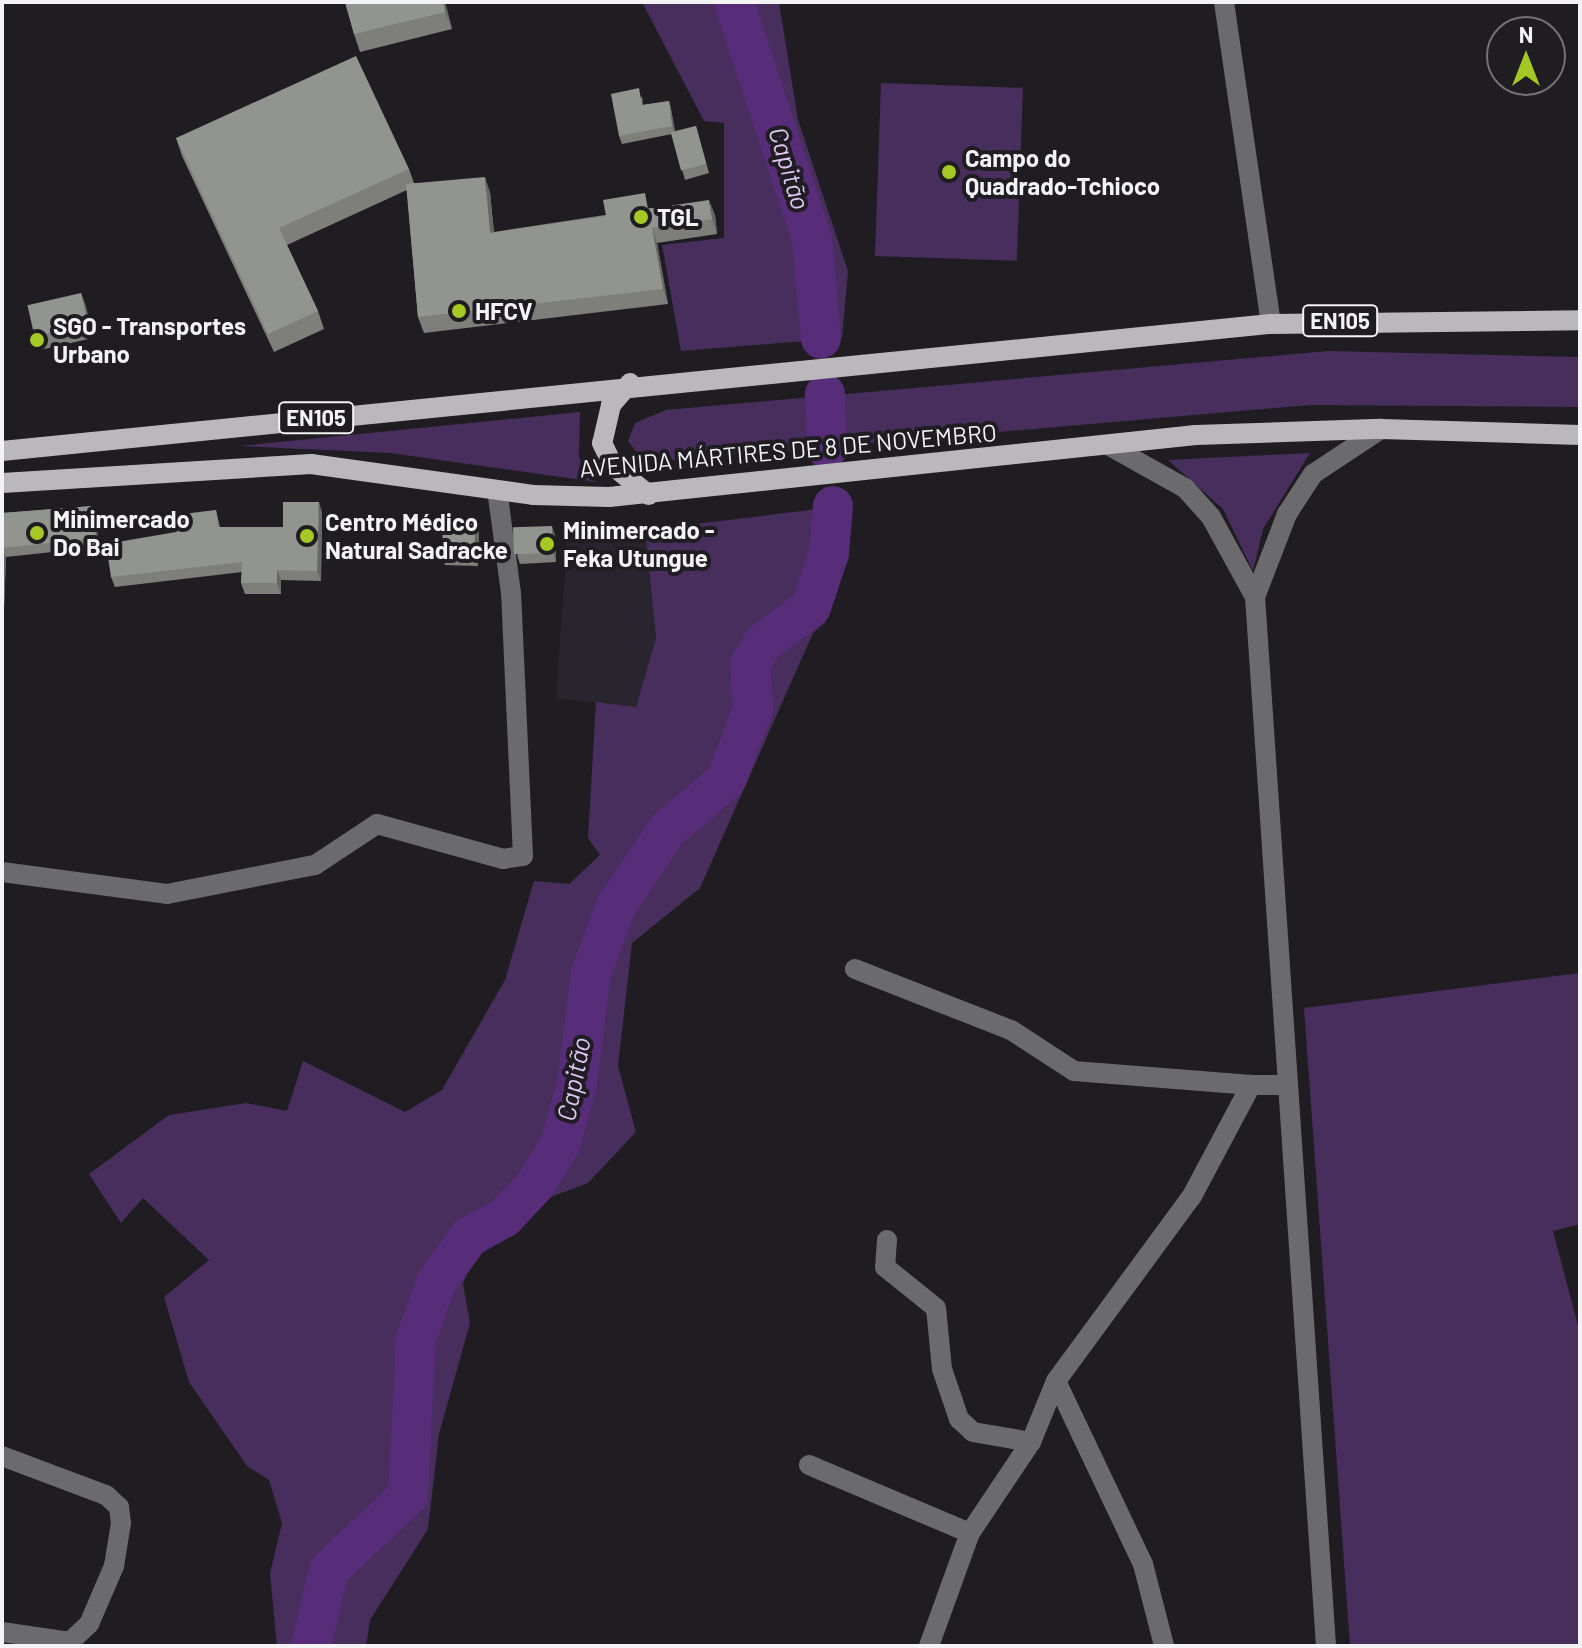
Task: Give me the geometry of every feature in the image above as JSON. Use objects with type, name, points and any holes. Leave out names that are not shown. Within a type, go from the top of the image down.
[{"type":"main road","name":"EN105","points":[[2,451],[630,383],[1271,324],[1580,320]]},
{"type":"main road","points":[[630,383],[607,415],[602,443],[613,466],[649,495]]},
{"type":"main road","name":"AVENIDA MÁRTIRES DE 8 DE NOVEMBRO","points":[[2,483],[311,464],[497,490],[649,495],[1108,445],[1381,429],[1580,435]]},
{"type":"street","points":[[1224,2],[1271,324]]},
{"type":"street","points":[[1255,597],[1287,514],[1313,474],[1381,429]]},
{"type":"street","points":[[1108,445],[1185,488],[1211,517],[1255,597],[1326,1646]]},
{"type":"street","points":[[2,872],[167,894],[315,865],[377,824],[503,859],[523,856],[512,606],[497,490]]},
{"type":"street","points":[[855,969],[1011,1030],[1074,1071],[1251,1085],[1288,1085]]},
{"type":"street","points":[[929,1646],[970,1533],[1031,1442],[1056,1381],[1192,1196],[1251,1085]]},
{"type":"street","points":[[887,1240],[885,1267],[936,1308],[942,1369],[959,1419],[973,1432],[1031,1442]]},
{"type":"street","points":[[1056,1381],[1143,1564],[1164,1646]]},
{"type":"street","points":[[2,1456],[106,1495],[119,1507],[121,1523],[114,1566],[89,1624],[70,1642],[2,1632]]},
{"type":"street","points":[[809,1465],[970,1533]]},
{"type":"shaded area","points":[[642,2],[779,2],[798,120],[848,271],[842,338],[681,351],[662,245],[724,238],[724,123],[704,121]]},
{"type":"shaded area","name":"Campo do Quadrado-Tchioco","points":[[881,83],[1023,88],[1017,261],[875,256]]},
{"type":"shaded area","points":[[1328,351],[1580,357],[1580,407],[1310,405],[654,462],[641,458],[628,441],[635,423],[666,410]]},
{"type":"shaded area","points":[[580,412],[579,457],[596,482],[390,453],[240,446]]},
{"type":"shaded area","points":[[1310,453],[1263,529],[1253,571],[1223,509],[1168,460]]},
{"type":"shaded area","points":[[852,505],[825,623],[813,633],[700,888],[632,943],[618,1066],[636,1132],[588,1183],[535,1203],[477,1247],[463,1284],[470,1323],[439,1434],[428,1529],[370,1620],[366,1646],[277,1646],[270,1574],[282,1523],[269,1480],[247,1466],[189,1382],[164,1297],[209,1260],[143,1198],[121,1223],[89,1174],[169,1115],[246,1103],[287,1111],[303,1061],[405,1112],[442,1090],[505,980],[534,881],[569,884],[600,855],[588,838],[596,702],[636,707],[656,638],[645,530]]},
{"type":"shaded area","points":[[590,530],[645,530],[656,638],[636,707],[556,698],[567,542],[588,544]]},
{"type":"shaded area","points":[[1580,973],[1580,1224],[1553,1231],[1580,1333],[1580,1646],[1350,1646],[1304,1008]]},
{"type":"building","points":[[345,2],[443,2],[445,12],[354,34]]},
{"type":"building","points":[[356,56],[409,169],[279,228],[318,311],[268,334],[176,138]]},
{"type":"building","points":[[639,88],[642,105],[669,101],[672,126],[619,136],[611,94]]},
{"type":"building","points":[[696,126],[706,164],[681,170],[671,133]]},
{"type":"building","points":[[485,177],[490,233],[606,216],[603,200],[645,193],[648,209],[709,200],[712,219],[652,228],[663,289],[418,317],[406,184]]},
{"type":"building","points":[[81,293],[88,324],[35,337],[27,305]]},
{"type":"building","points":[[283,502],[319,502],[317,571],[277,570],[277,583],[241,583],[242,562],[111,577],[106,544],[176,532],[174,515],[216,510],[218,527],[283,527]]},
{"type":"building","points":[[92,506],[96,538],[2,548],[2,513]]},
{"type":"building","points":[[443,522],[475,523],[474,557],[442,556]]},
{"type":"building","points":[[552,526],[553,553],[514,554],[513,527]]},
{"type":"waterway","name":"Capitão","points":[[734,2],[812,239],[821,339]]},
{"type":"waterway","name":"Capitão","points":[[825,394],[827,449]]},
{"type":"waterway","name":"Capitão","points":[[311,1646],[329,1570],[408,1496],[416,1339],[436,1283],[469,1237],[505,1217],[535,1185],[560,1145],[577,1084],[591,973],[616,906],[667,830],[726,780],[753,709],[750,664],[763,643],[811,607],[829,553],[833,506]]},
{"type":"place","name":"Campo do Quadrado-Tchioco","points":[[949,172]]},
{"type":"place","name":"TGL","points":[[641,217]]},
{"type":"place","name":"HFCV","points":[[459,311]]},
{"type":"place","name":"SGO - Transportes Urbano","points":[[37,340]]},
{"type":"place","name":"Minimercado Do Bai","points":[[37,533]]},
{"type":"place","name":"Centro Médico Natural Sadracke","points":[[307,536]]},
{"type":"place","name":"Minimercado - Feka Utungue","points":[[547,544]]}]
